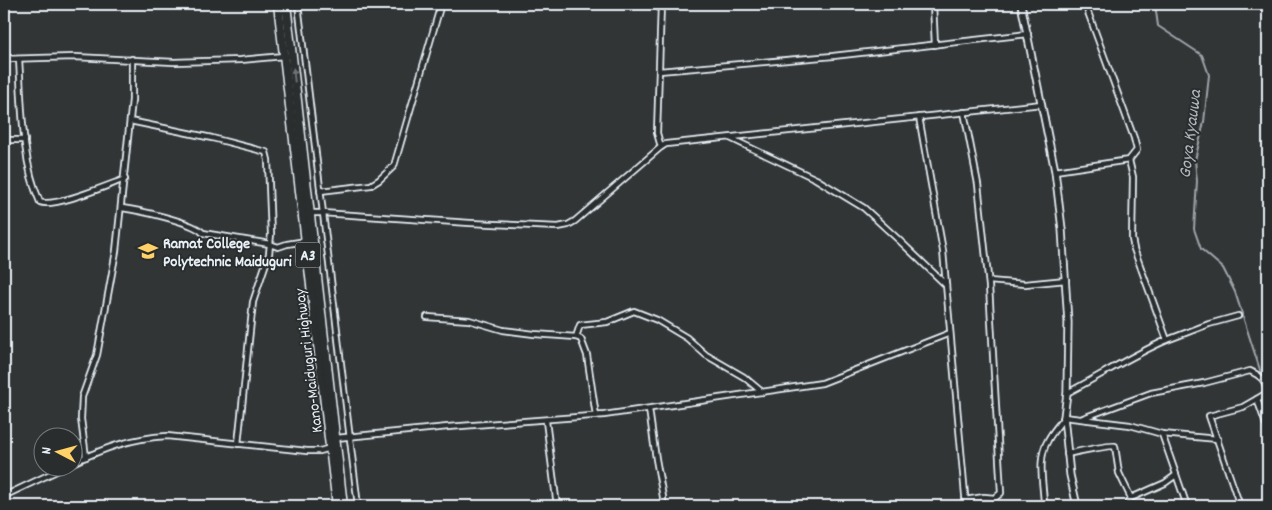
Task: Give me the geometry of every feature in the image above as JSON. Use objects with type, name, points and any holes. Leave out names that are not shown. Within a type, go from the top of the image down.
[{"type":"highway","name":"Kano-Maiduguri Highway","points":[[278,4],[288,55],[310,213],[343,506]]},
{"type":"highway","name":"Kano-Maiduguri Highway","points":[[286,4],[288,55],[306,241],[337,506]]},
{"type":"street","points":[[298,4],[358,506]]},
{"type":"street","points":[[320,191],[371,185],[394,166],[441,4]]},
{"type":"street","points":[[661,4],[657,133],[661,147]]},
{"type":"street","points":[[933,4],[935,45]]},
{"type":"street","points":[[1021,4],[1055,172],[1066,280],[1068,322],[1064,418],[1070,476],[1077,506]]},
{"type":"street","points":[[1055,172],[1129,160],[1137,150],[1085,4]]},
{"type":"street","points":[[659,71],[833,56],[1028,34]]},
{"type":"street","points":[[4,54],[11,59]]},
{"type":"street","points":[[4,60],[75,56],[174,62],[241,60],[288,55]]},
{"type":"street","points":[[19,59],[25,140],[37,196],[40,202],[43,204],[65,200],[125,179]]},
{"type":"street","points":[[86,456],[81,419],[82,397],[97,355],[116,251],[130,120],[132,59]]},
{"type":"street","points":[[310,213],[322,212],[470,223],[558,227],[575,221],[666,144],[1042,104]]},
{"type":"street","points":[[964,112],[978,184],[989,281],[1001,493],[995,498],[984,497],[965,500]]},
{"type":"street","points":[[919,116],[943,251],[966,506]]},
{"type":"street","points":[[130,120],[266,152],[268,160],[271,234],[269,254],[259,279],[253,302],[238,444]]},
{"type":"street","points":[[730,137],[816,179],[864,208],[946,285]]},
{"type":"street","points":[[4,140],[25,140]]},
{"type":"street","points":[[1129,160],[1133,177],[1132,239],[1134,249],[1167,340]]},
{"type":"street","points":[[122,208],[144,211],[195,226],[203,233],[278,247],[306,241]]},
{"type":"street","points":[[989,281],[1025,284],[1066,280]]},
{"type":"street","points":[[576,337],[580,325],[607,322],[634,311],[644,314],[687,338],[706,355],[744,377],[762,392]]},
{"type":"street","points":[[1066,393],[1138,353],[1167,340],[1209,324],[1238,316]]},
{"type":"street","points":[[427,317],[469,320],[503,330],[581,338],[586,350],[596,416]]},
{"type":"street","points":[[336,438],[448,427],[596,416],[822,383],[950,332]]},
{"type":"street","points":[[1081,418],[1151,393],[1204,383],[1250,370],[1259,375],[1266,383],[1267,393],[1243,406],[1209,416],[1240,506]]},
{"type":"street","points":[[1257,399],[1262,408],[1268,429]]},
{"type":"street","points":[[1262,408],[1268,408]]},
{"type":"street","points":[[649,409],[663,506]]},
{"type":"street","points":[[1064,418],[1081,418],[1130,426],[1162,434],[1218,439]]},
{"type":"street","points":[[1036,506],[1044,503],[1042,452],[1064,418]]},
{"type":"street","points":[[546,421],[558,506]]},
{"type":"street","points":[[1162,434],[1187,506]]},
{"type":"street","points":[[82,458],[115,444],[145,437],[167,436],[307,451],[320,451],[331,448]]},
{"type":"street","points":[[1068,454],[1097,449],[1110,444],[1115,446],[1119,473],[1131,498]]},
{"type":"street","points":[[1129,506],[1128,501],[1131,498],[1176,475]]},
{"type":"street","points":[[4,496],[42,478]]},
{"type":"waterway","name":"Goya Kyauwa","points":[[1155,4],[1158,26],[1202,55],[1209,75],[1204,122],[1195,160],[1197,181],[1194,229],[1201,249],[1223,268],[1235,292],[1262,376]]},
{"type":"place","name":"Ramat College Polytechnic Maiduguri","points":[[148,251]]}]
